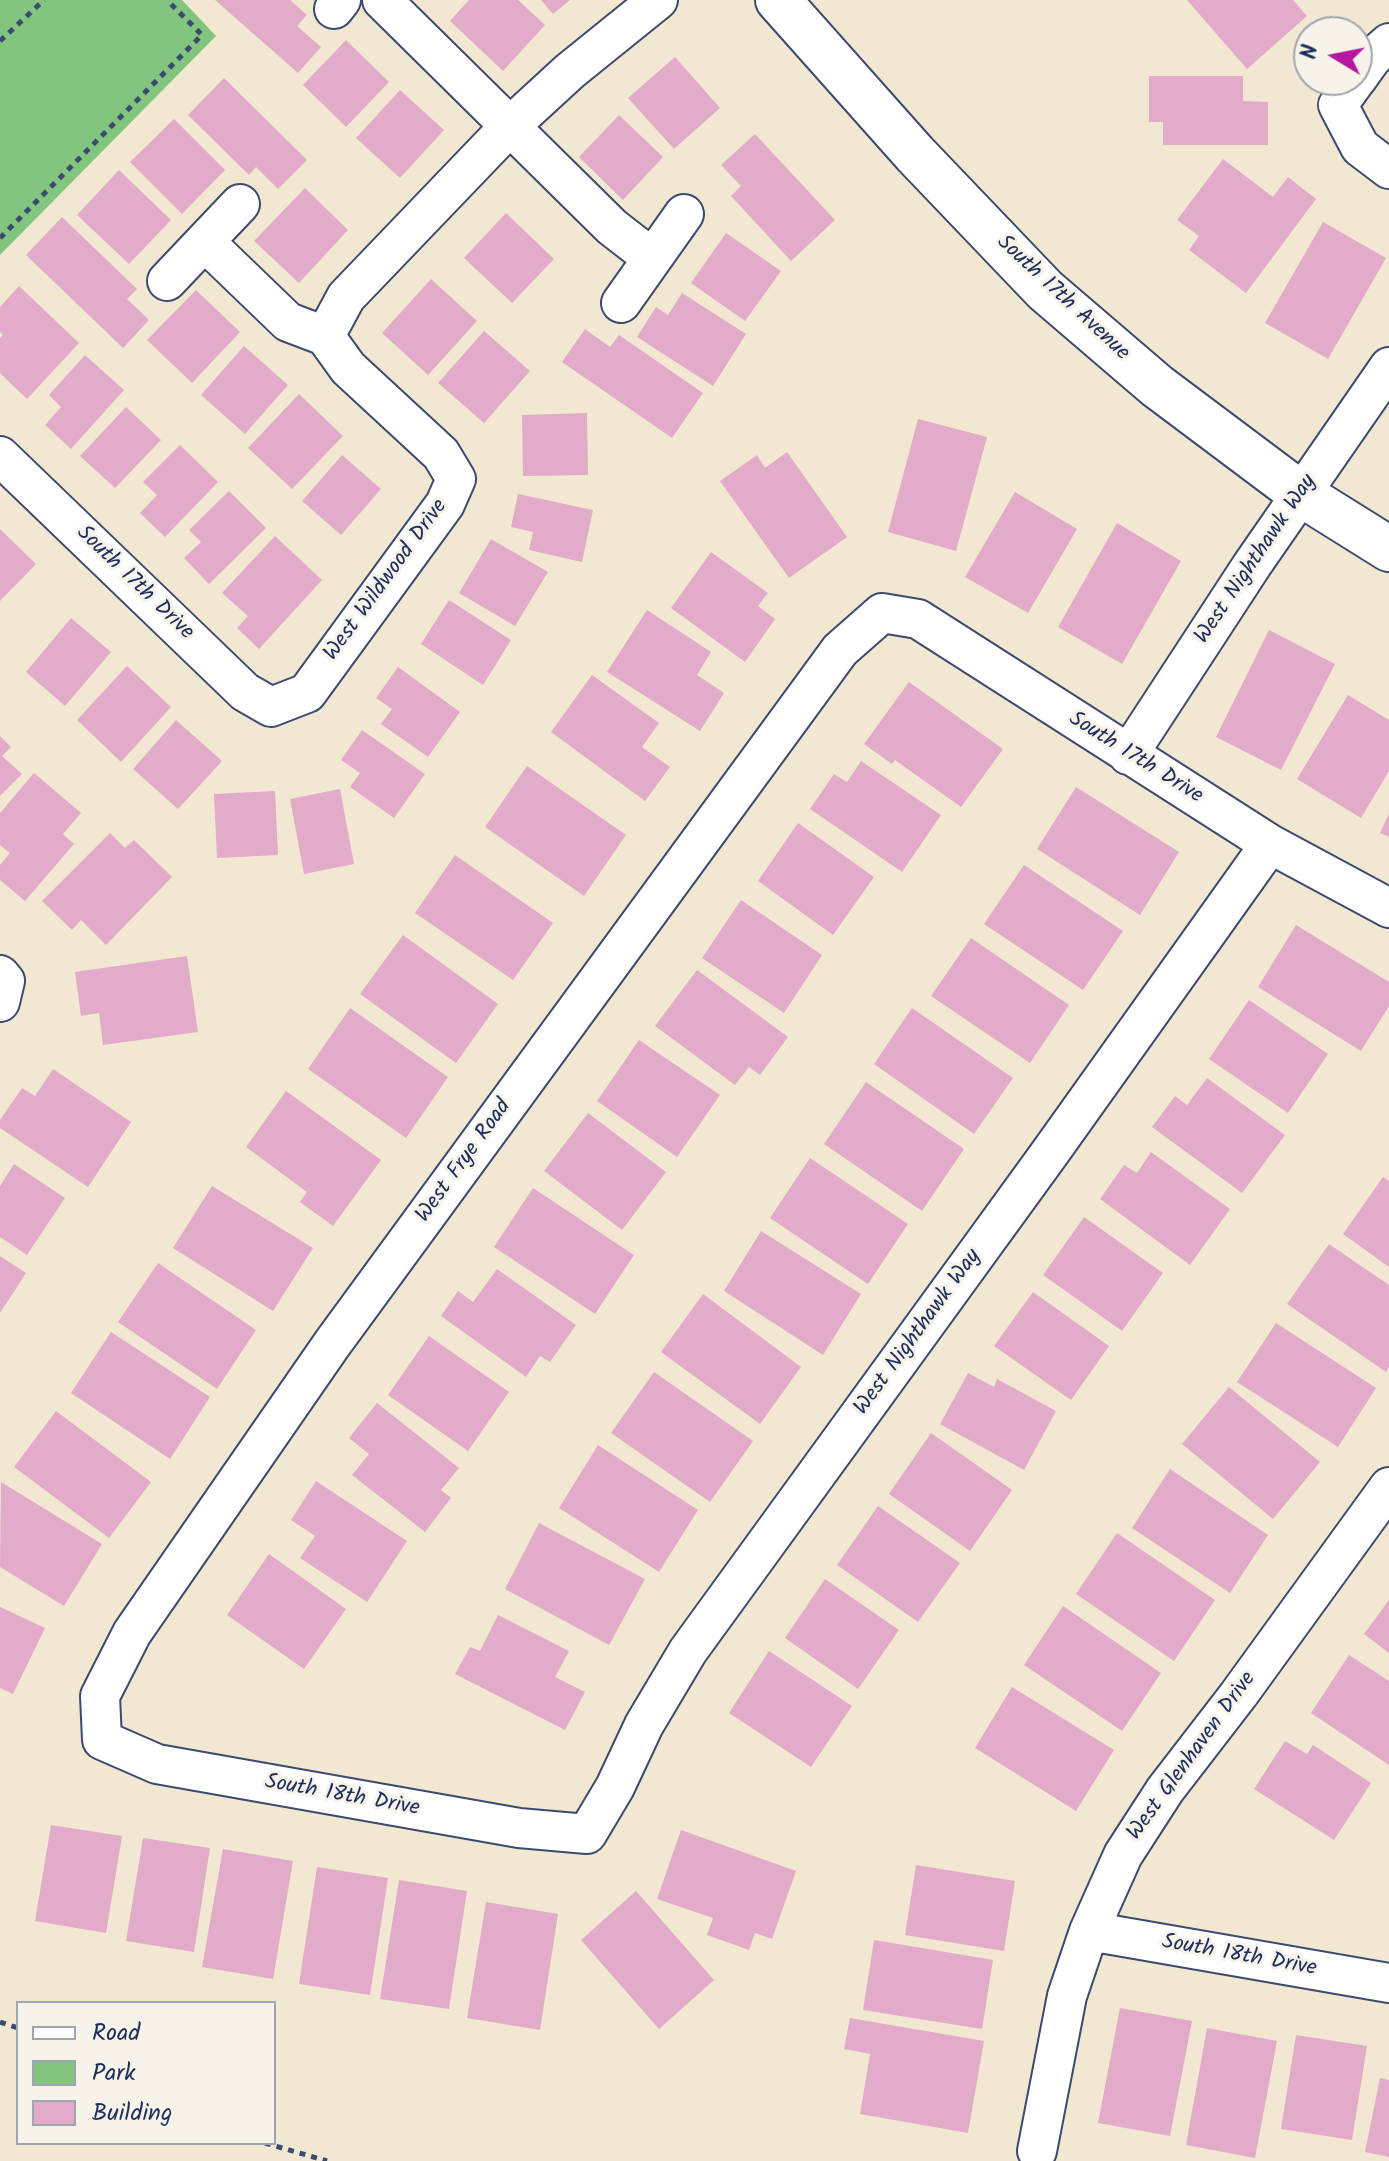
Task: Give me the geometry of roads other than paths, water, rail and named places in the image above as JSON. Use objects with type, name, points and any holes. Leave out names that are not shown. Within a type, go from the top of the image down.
[{"type":"main road","name":"South 17th Avenue","points":[[778,0],[915,154],[1045,290],[1157,386],[1301,494],[1389,549]]},
{"type":"street","points":[[382,0],[612,227],[652,258]]},
{"type":"street","points":[[205,242],[288,322],[325,336],[346,297],[509,127],[570,71],[658,0]]},
{"type":"street","points":[[1373,57],[1389,43]]},
{"type":"street","points":[[1351,96],[1360,147],[1389,169]]},
{"type":"street","points":[[167,281],[240,204]]},
{"type":"street","points":[[621,303],[684,214]]},
{"type":"street","name":"West Wildwood Drive","points":[[271,707],[307,693],[445,504],[456,479],[441,454],[348,368],[325,336]]},
{"type":"street","name":"West Nighthawk Way","points":[[1128,755],[1389,367]]},
{"type":"street","name":"South 17th Drive","points":[[0,456],[245,692],[271,707]]},
{"type":"street","name":"South 17th Drive","points":[[882,613],[918,619],[1270,844],[1389,908]]},
{"type":"street","name":"West Frye Road","points":[[102,1740],[100,1696],[132,1633],[313,1370],[840,650],[882,613]]},
{"type":"street","name":"West Nighthawk Way","points":[[587,1834],[615,1787],[644,1725],[688,1651],[1270,844]]},
{"type":"street","name":"West Glenhaven Drive","points":[[1037,2151],[1067,1996],[1089,1931],[1123,1855],[1165,1790],[1239,1694],[1389,1487]]},
{"type":"street","name":"South 18th Drive","points":[[102,1740],[157,1764],[519,1828],[587,1834]]},
{"type":"street","name":"South 18th Drive","points":[[1089,1931],[1389,1983]]}]
